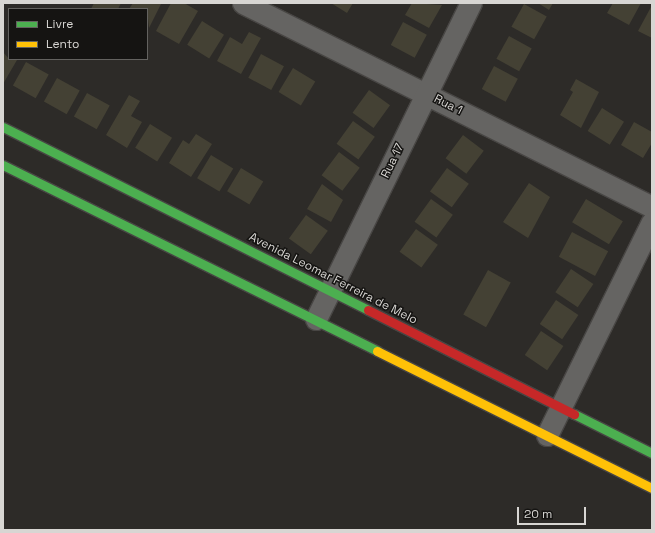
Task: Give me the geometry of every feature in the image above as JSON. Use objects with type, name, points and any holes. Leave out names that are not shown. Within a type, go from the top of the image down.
[{"type":"street","name":"Rua 1","points":[[243,3],[652,207]]},
{"type":"street","name":"Rua 17","points":[[316,319],[472,3]]},
{"type":"street","name":"Avenida Leomar Ferreira de Melo","points":[[3,127],[652,453]]},
{"type":"street","points":[[3,165],[316,319],[652,488]]},
{"type":"street","points":[[547,435],[652,222]]},
{"type":"building","points":[[94,3],[121,3],[118,8],[92,8]]},
{"type":"building","points":[[133,3],[161,4],[149,28],[148,8],[130,8]]},
{"type":"building","points":[[171,3],[184,3],[198,11],[179,44],[156,31]]},
{"type":"building","points":[[331,3],[353,3],[347,13]]},
{"type":"building","points":[[412,3],[442,5],[429,28],[405,15]]},
{"type":"building","points":[[538,3],[553,3],[549,10]]},
{"type":"building","points":[[613,3],[641,3],[629,25],[607,13]]},
{"type":"building","points":[[524,4],[547,17],[534,39],[511,27]]},
{"type":"building","points":[[652,7],[652,38],[638,31]]},
{"type":"building","points":[[202,21],[224,35],[209,59],[187,45]]},
{"type":"building","points":[[403,22],[427,35],[415,58],[391,45]]},
{"type":"building","points":[[249,32],[261,38],[241,74],[217,61],[230,37],[242,44]]},
{"type":"building","points":[[509,36],[532,49],[519,71],[496,59]]},
{"type":"building","points":[[3,52],[8,60],[17,60],[3,84]]},
{"type":"building","points":[[261,54],[284,66],[271,90],[248,78]]},
{"type":"building","points":[[26,62],[49,75],[36,98],[13,86]]},
{"type":"building","points":[[494,66],[518,79],[506,102],[482,89]]},
{"type":"building","points":[[293,68],[315,81],[301,105],[279,92]]},
{"type":"building","points":[[57,78],[80,91],[67,114],[44,102]]},
{"type":"building","points":[[576,79],[599,92],[581,128],[560,115],[573,92],[570,90]]},
{"type":"building","points":[[369,90],[390,105],[374,128],[353,113]]},
{"type":"building","points":[[87,93],[110,106],[97,129],[74,117]]},
{"type":"building","points":[[129,95],[140,101],[131,116],[142,122],[127,148],[106,135]]},
{"type":"building","points":[[602,108],[624,122],[610,145],[588,131]]},
{"type":"building","points":[[353,121],[375,137],[358,160],[337,144]]},
{"type":"building","points":[[634,122],[652,132],[652,143],[643,158],[621,145]]},
{"type":"building","points":[[150,124],[172,138],[157,162],[135,148]]},
{"type":"building","points":[[196,134],[212,144],[191,177],[169,163],[183,140],[189,144]]},
{"type":"building","points":[[463,135],[484,151],[466,174],[446,158]]},
{"type":"building","points":[[339,152],[360,168],[342,191],[322,175]]},
{"type":"building","points":[[211,155],[233,168],[219,192],[197,178]]},
{"type":"building","points":[[241,168],[263,181],[249,205],[227,191]]},
{"type":"building","points":[[447,168],[469,184],[452,207],[430,191]]},
{"type":"building","points":[[529,183],[550,197],[528,238],[503,222]]},
{"type":"building","points":[[322,184],[343,200],[331,222],[307,209]]},
{"type":"building","points":[[431,199],[453,215],[436,238],[415,222]]},
{"type":"building","points":[[586,199],[623,221],[609,244],[572,222]]},
{"type":"building","points":[[306,215],[328,231],[311,254],[289,238]]},
{"type":"building","points":[[416,229],[438,245],[421,268],[400,252]]},
{"type":"building","points":[[572,232],[608,251],[595,276],[559,257]]},
{"type":"building","points":[[571,269],[593,284],[578,307],[555,292]]},
{"type":"building","points":[[488,270],[511,283],[486,327],[463,315]]},
{"type":"building","points":[[556,300],[578,315],[562,339],[540,324]]},
{"type":"building","points":[[541,331],[563,346],[547,370],[525,355]]},
{"type":"traffic: fast","points":[[3,127],[368,310]]},
{"type":"traffic: fast","points":[[3,165],[377,351]]},
{"type":"traffic: fast","points":[[574,414],[652,453]]},
{"type":"traffic: slow","points":[[377,351],[652,488]]},
{"type":"traffic: jam","points":[[368,310],[574,414]]}]
